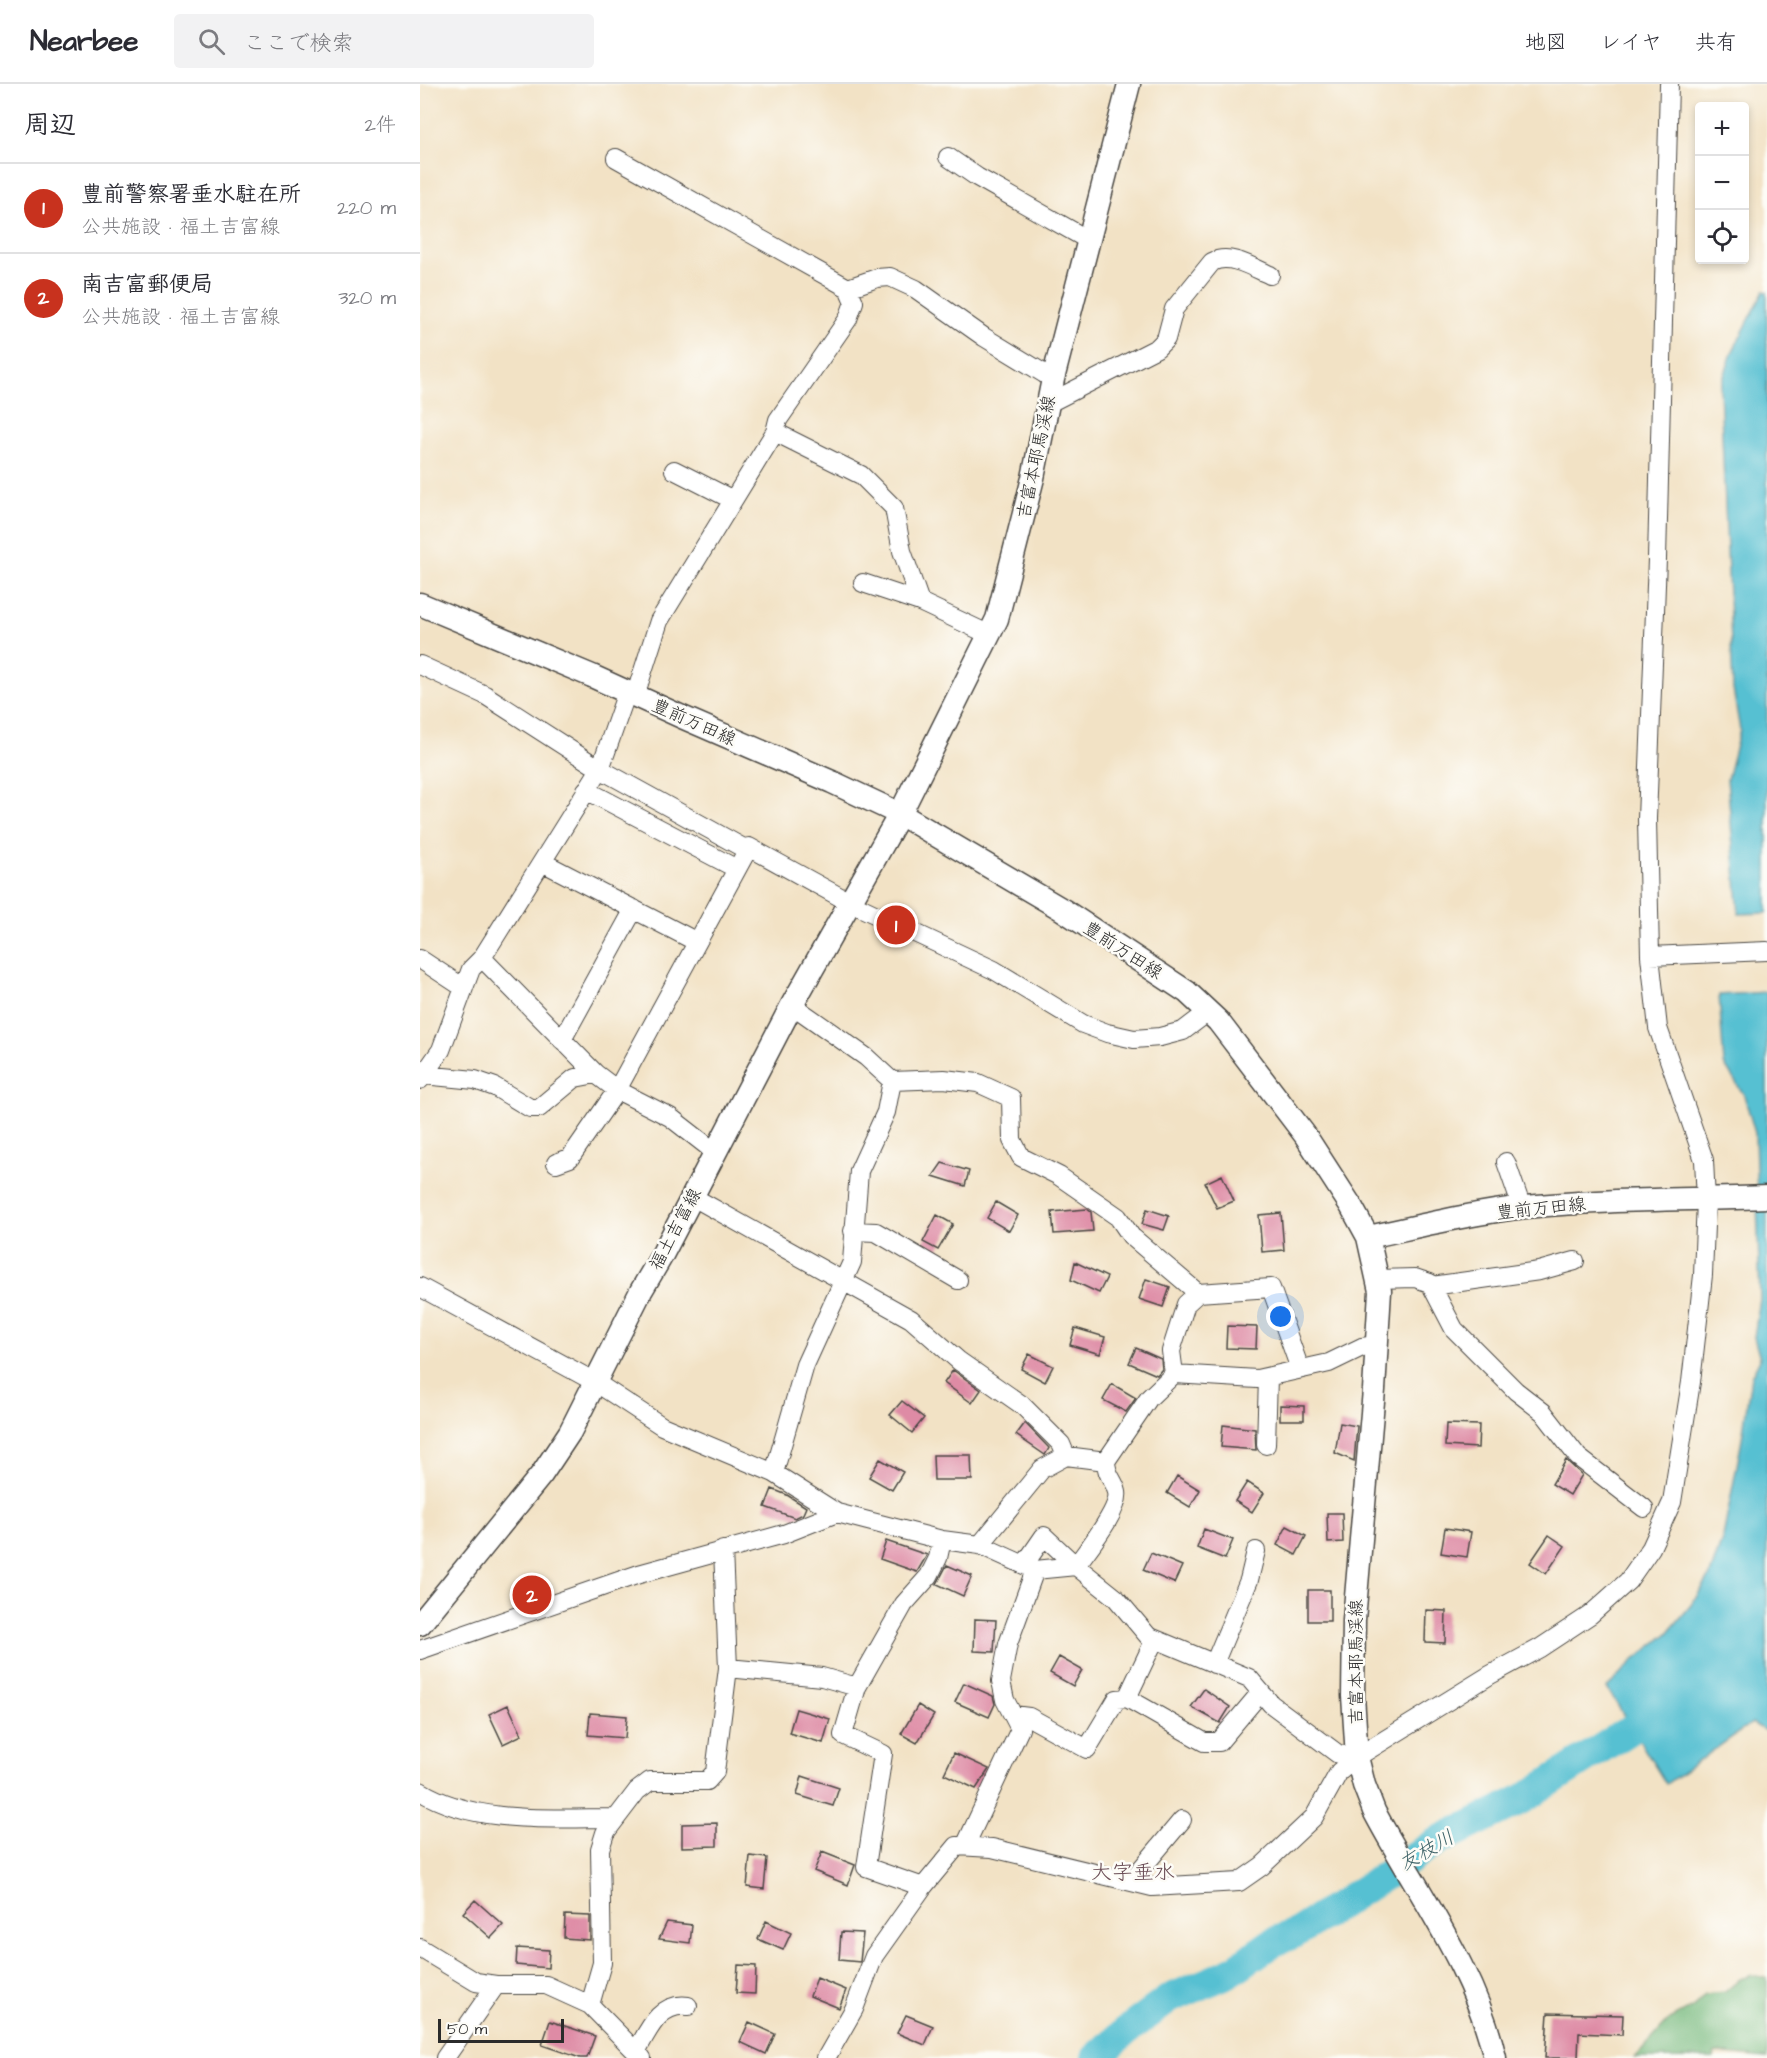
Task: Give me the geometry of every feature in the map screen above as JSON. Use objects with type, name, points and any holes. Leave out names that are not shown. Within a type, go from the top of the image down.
[{"type":"main road","name":"吉富本耶馬渓線","points":[[900,814],[997,620],[1028,500],[1053,379],[1129,84]]},
{"type":"main road","name":"豊前万田線","points":[[420,604],[631,694],[900,814],[1063,910],[1187,992],[1218,1022],[1305,1135],[1351,1206],[1368,1237],[1460,1218],[1579,1202],[1767,1197]]},
{"type":"main road","name":"福土吉富線","points":[[420,1624],[542,1474],[570,1432],[641,1291],[693,1197],[792,1005],[900,814]]},
{"type":"main road","name":"吉富本耶馬渓線","points":[[1368,1237],[1380,1291],[1354,1620],[1353,1696],[1357,1757],[1364,1785],[1374,1810],[1460,1964],[1487,2025],[1495,2058]]},
{"type":"street","points":[[826,2058],[854,2009],[874,1956],[923,1887],[957,1846],[992,1848],[1152,1887],[1239,1882],[1262,1866],[1314,1817],[1339,1772],[1357,1757],[1590,1616],[1628,1581],[1652,1548],[1672,1502],[1691,1382],[1713,1199],[1704,1160],[1658,1028],[1650,956],[1647,819],[1657,559],[1669,84]]},
{"type":"street","points":[[948,157],[977,177],[1090,240]]},
{"type":"street","points":[[422,1077],[441,1050],[471,969],[482,958],[600,769],[659,621],[775,432],[778,420],[848,319],[854,302],[848,288],[616,158]]},
{"type":"street","points":[[1048,402],[1157,348],[1166,339],[1174,309],[1212,262],[1220,258],[1234,260],[1270,275]]},
{"type":"street","points":[[848,288],[877,278],[890,277],[916,289],[984,337],[1053,379]]},
{"type":"street","points":[[775,432],[861,475],[894,508],[902,551],[920,602]]},
{"type":"street","points":[[674,470],[733,500]]},
{"type":"street","points":[[863,583],[920,602],[990,635]]},
{"type":"street","points":[[420,664],[485,695],[600,769],[747,850]]},
{"type":"street","points":[[586,790],[737,869]]},
{"type":"street","points":[[556,1163],[570,1158],[616,1090],[749,847],[851,903],[994,970],[1083,1024],[1107,1033],[1134,1039],[1160,1037],[1183,1031],[1208,1012]]},
{"type":"street","points":[[542,862],[697,942]]},
{"type":"street","points":[[562,1040],[634,909]]},
{"type":"street","points":[[1650,956],[1767,951]]},
{"type":"street","points":[[482,958],[596,1074],[616,1090],[670,1117],[715,1152]]},
{"type":"street","points":[[420,959],[464,988]]},
{"type":"street","points":[[792,1005],[866,1057],[892,1081],[944,1079],[978,1083],[1011,1098],[1012,1140],[1021,1156],[1059,1176],[1118,1217],[1131,1236],[1198,1293]]},
{"type":"street","points":[[422,1077],[475,1080],[495,1087],[530,1107],[539,1107],[575,1078],[596,1074]]},
{"type":"street","points":[[774,1473],[806,1365],[852,1262],[859,1171],[886,1112],[892,1081]]},
{"type":"street","points":[[1506,1162],[1522,1208]]},
{"type":"street","points":[[693,1197],[911,1319],[959,1361],[1022,1405],[1061,1444],[1066,1456]]},
{"type":"street","points":[[853,1231],[876,1232],[958,1280]]},
{"type":"street","points":[[1432,1286],[1539,1271],[1575,1261]]},
{"type":"street","points":[[1377,1279],[1415,1278],[1430,1283],[1454,1329],[1516,1391],[1543,1412],[1578,1457],[1644,1508]]},
{"type":"street","points":[[420,1287],[596,1382],[662,1426],[774,1473],[837,1513],[942,1540],[980,1545],[1029,1568],[1076,1566]]},
{"type":"street","points":[[1174,1374],[1170,1351],[1185,1304],[1198,1293],[1271,1288],[1300,1369]]},
{"type":"street","points":[[1076,1566],[1115,1508],[1117,1493],[1106,1472],[1106,1461],[1149,1398],[1174,1374],[1257,1379],[1329,1363],[1362,1347],[1377,1345]]},
{"type":"street","points":[[1266,1445],[1268,1377]]},
{"type":"street","points":[[980,1545],[1042,1468],[1066,1456],[1106,1461]]},
{"type":"street","points":[[420,1650],[639,1574],[784,1534],[837,1513]]},
{"type":"street","points":[[965,1846],[1020,1729],[1005,1700],[1001,1681],[1008,1644],[1029,1568],[1044,1536],[1076,1566],[1116,1598],[1148,1636],[1249,1678],[1271,1704],[1338,1754],[1357,1757]]},
{"type":"street","points":[[923,1887],[866,1868],[883,1754],[843,1735],[857,1687],[904,1604],[929,1576],[938,1558],[942,1540]]},
{"type":"street","points":[[590,2005],[602,1963],[600,1850],[605,1833],[637,1791],[650,1780],[707,1781],[715,1772],[728,1668],[723,1550]]},
{"type":"street","points":[[1214,1664],[1249,1580],[1256,1551]]},
{"type":"street","points":[[1127,1698],[1155,1639]]},
{"type":"street","points":[[728,1668],[822,1677],[857,1687]]},
{"type":"street","points":[[1013,1715],[1029,1718],[1087,1749],[1117,1699],[1127,1698],[1204,1742],[1219,1742],[1261,1692]]},
{"type":"street","points":[[420,1791],[470,1811],[518,1819],[616,1818]]},
{"type":"street","points":[[1131,1881],[1182,1820]]},
{"type":"street","points":[[420,1947],[476,1982],[496,1985],[546,1985],[590,2005],[639,2055],[652,2023],[665,2011],[678,2004],[688,2006]]},
{"type":"street","points":[[445,2058],[496,1985]]},
{"type":"green space","points":[[1752,1975],[1767,1978],[1767,2058],[1715,2053],[1714,2058],[1635,2058],[1670,2019],[1694,2006],[1705,1994],[1725,1992],[1740,1979]]},
{"type":"water","points":[[1764,291],[1767,292],[1767,913],[1739,914],[1727,779],[1740,730],[1733,689],[1720,388],[1732,353]]},
{"type":"water","points":[[1767,992],[1767,1732],[1752,1723],[1666,1784],[1607,1688],[1632,1662],[1668,1633],[1691,1605],[1709,1578],[1723,1537],[1741,1445],[1751,1377],[1760,1359],[1754,1337],[1760,1299],[1755,1133],[1744,1095],[1724,1064],[1719,995]]},
{"type":"building","points":[[942,1163],[969,1171],[965,1186],[933,1176]]},
{"type":"building","points":[[1222,1175],[1234,1201],[1217,1208],[1205,1183]]},
{"type":"building","points":[[996,1202],[1018,1215],[1009,1231],[987,1218]]},
{"type":"building","points":[[1087,1209],[1091,1212],[1093,1231],[1054,1234],[1052,1212]]},
{"type":"building","points":[[1147,1209],[1169,1216],[1164,1230],[1142,1224]]},
{"type":"building","points":[[1281,1213],[1284,1250],[1262,1252],[1259,1215]]},
{"type":"building","points":[[937,1215],[953,1224],[938,1250],[923,1242]]},
{"type":"building","points":[[1075,1262],[1107,1277],[1099,1293],[1071,1280]]},
{"type":"building","points":[[1146,1279],[1170,1287],[1163,1307],[1139,1299]]},
{"type":"building","points":[[1227,1326],[1257,1327],[1256,1349],[1226,1348]]},
{"type":"building","points":[[1075,1328],[1105,1337],[1100,1354],[1070,1345]]},
{"type":"building","points":[[1136,1348],[1161,1359],[1162,1369],[1157,1375],[1129,1363]]},
{"type":"building","points":[[1029,1354],[1053,1366],[1045,1382],[1021,1369]]},
{"type":"building","points":[[953,1370],[981,1390],[972,1403],[944,1383]]},
{"type":"building","points":[[1112,1384],[1136,1398],[1126,1412],[1103,1400]]},
{"type":"building","points":[[902,1401],[924,1418],[912,1433],[890,1415]]},
{"type":"building","points":[[1280,1405],[1304,1406],[1304,1420],[1280,1420]]},
{"type":"building","points":[[1025,1423],[1049,1448],[1045,1455],[1016,1435]]},
{"type":"building","points":[[1340,1423],[1357,1426],[1354,1461],[1335,1453]]},
{"type":"building","points":[[1446,1424],[1479,1425],[1478,1448],[1445,1446]]},
{"type":"building","points":[[1223,1425],[1255,1429],[1256,1450],[1221,1447]]},
{"type":"building","points":[[933,1455],[971,1455],[972,1480],[934,1480]]},
{"type":"building","points":[[880,1459],[903,1472],[892,1490],[869,1477]]},
{"type":"building","points":[[1566,1460],[1582,1475],[1570,1495],[1552,1484]]},
{"type":"building","points":[[1177,1476],[1200,1490],[1190,1507],[1167,1493]]},
{"type":"building","points":[[1247,1482],[1264,1493],[1252,1512],[1235,1501]]},
{"type":"building","points":[[772,1489],[806,1507],[803,1514],[795,1518],[765,1507]]},
{"type":"building","points":[[1327,1513],[1342,1513],[1343,1542],[1328,1543]]},
{"type":"building","points":[[1287,1526],[1306,1536],[1296,1555],[1277,1545]]},
{"type":"building","points":[[1445,1528],[1471,1532],[1467,1557],[1441,1553]]},
{"type":"building","points":[[1204,1529],[1233,1540],[1225,1559],[1197,1548]]},
{"type":"building","points":[[1549,1535],[1565,1546],[1546,1574],[1530,1563]]},
{"type":"building","points":[[886,1541],[927,1555],[917,1572],[880,1559]]},
{"type":"building","points":[[1151,1553],[1182,1566],[1174,1583],[1143,1570]]},
{"type":"building","points":[[947,1565],[972,1576],[963,1596],[937,1584]]},
{"type":"building","points":[[1308,1590],[1330,1590],[1330,1621],[1308,1621]]},
{"type":"building","points":[[1426,1610],[1446,1611],[1445,1643],[1425,1642]]},
{"type":"building","points":[[975,1619],[996,1620],[994,1652],[974,1651]]},
{"type":"building","points":[[1059,1657],[1082,1670],[1073,1686],[1050,1673]]},
{"type":"building","points":[[964,1683],[993,1696],[995,1704],[989,1717],[955,1702]]},
{"type":"building","points":[[1204,1689],[1230,1707],[1220,1723],[1191,1707]]},
{"type":"building","points":[[508,1705],[522,1735],[503,1744],[489,1714]]},
{"type":"building","points":[[918,1705],[934,1715],[917,1743],[901,1734]]},
{"type":"building","points":[[796,1709],[830,1719],[823,1743],[789,1733]]},
{"type":"building","points":[[590,1713],[627,1716],[625,1738],[588,1735]]},
{"type":"building","points":[[954,1753],[989,1769],[976,1789],[944,1774]]},
{"type":"building","points":[[802,1776],[839,1788],[833,1806],[797,1795]]},
{"type":"building","points":[[717,1823],[717,1846],[682,1847],[682,1824]]},
{"type":"building","points":[[822,1852],[855,1865],[848,1885],[814,1871]]},
{"type":"building","points":[[750,1856],[767,1858],[764,1889],[747,1887]]},
{"type":"building","points":[[475,1900],[503,1925],[491,1938],[463,1913]]},
{"type":"building","points":[[565,1915],[590,1916],[590,1940],[564,1938]]},
{"type":"building","points":[[766,1921],[791,1933],[783,1950],[758,1939]]},
{"type":"building","points":[[667,1922],[692,1925],[690,1943],[659,1939]]},
{"type":"building","points":[[841,1932],[863,1933],[860,1962],[839,1960]]},
{"type":"building","points":[[517,1948],[549,1950],[548,1968],[516,1965]]},
{"type":"building","points":[[738,1965],[756,1966],[755,1994],[736,1993]]},
{"type":"building","points":[[817,1978],[846,1990],[839,2008],[810,1996]]},
{"type":"building","points":[[1548,2013],[1623,2015],[1622,2035],[1579,2033],[1578,2058],[1545,2058]]},
{"type":"building","points":[[906,2015],[933,2026],[925,2045],[897,2033]]},
{"type":"building","points":[[550,2021],[595,2036],[587,2058],[580,2058],[542,2045]]},
{"type":"building","points":[[749,2022],[775,2034],[766,2054],[740,2042]]},
{"type":"waterway","name":"友枝川","points":[[1096,2058],[1126,2031],[1169,1999],[1229,1973],[1273,1942],[1296,1933],[1440,1840],[1525,1798],[1634,1727],[1668,1710]]},
{"type":"place","name":"豊前警察署垂水駐在所","points":[[896,925]]},
{"type":"place","name":"南吉富郵便局","points":[[532,1595]]},
{"type":"district","name":"大字垂水","points":[[1133,1872]]}]
